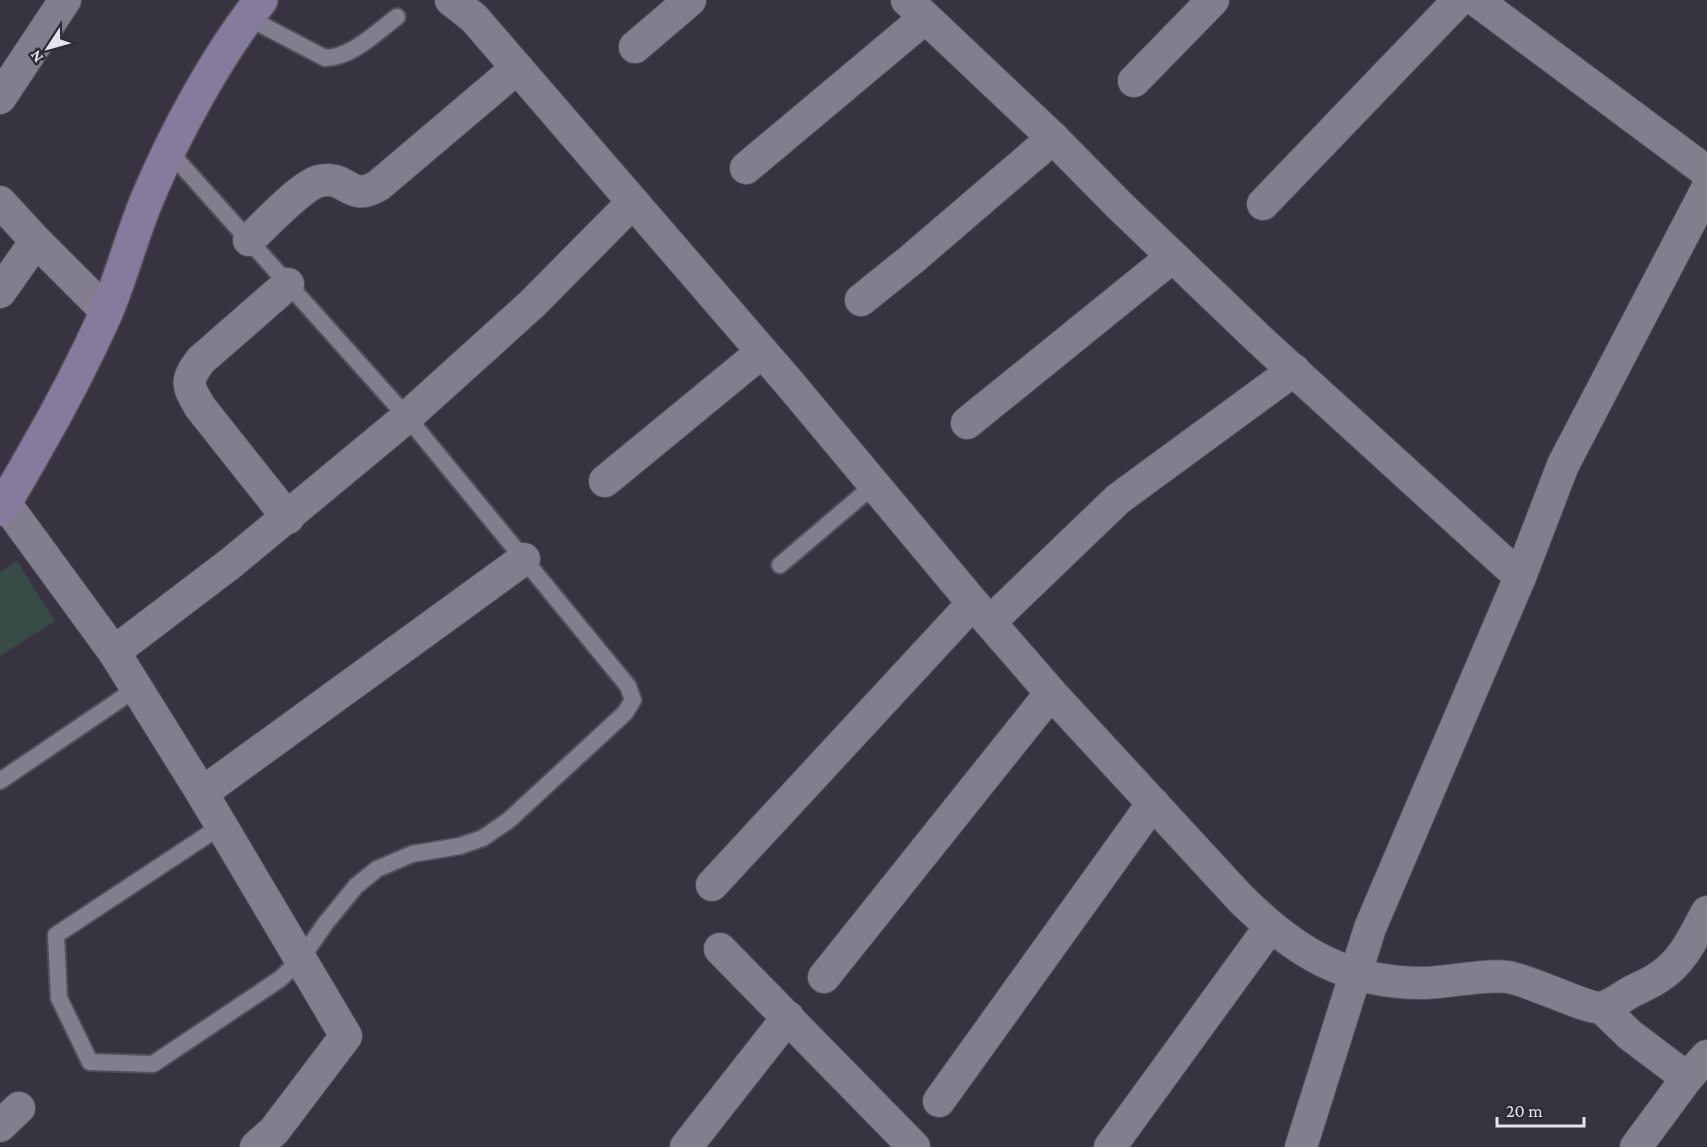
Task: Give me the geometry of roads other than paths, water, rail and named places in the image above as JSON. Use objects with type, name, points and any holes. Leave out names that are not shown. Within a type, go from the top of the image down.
[{"type":"street","points":[[0,98],[65,0]]},
{"type":"street","points":[[451,0],[474,18],[762,352],[981,613],[1052,693],[1241,899],[1270,927],[1304,952],[1354,974],[1385,981],[1425,983],[1507,977],[1531,983],[1588,1006],[1602,1008],[1660,977],[1677,962],[1690,945],[1707,912]]},
{"type":"street","points":[[635,47],[690,0]]},
{"type":"street","points":[[1134,81],[1213,0]]},
{"type":"street","points":[[1263,204],[1459,0]]},
{"type":"street","points":[[1476,0],[1707,172]]},
{"type":"street","points":[[254,9],[214,69],[169,151],[147,198],[106,311],[64,401],[2,506],[114,652],[202,793],[346,1036],[274,1131],[256,1147]]},
{"type":"street","points":[[746,168],[916,9],[1053,138],[1172,257],[1521,577]]},
{"type":"street","points":[[249,240],[302,191],[319,181],[336,180],[356,192],[368,192],[379,185],[517,68]]},
{"type":"street","points":[[861,300],[1053,138]]},
{"type":"street","points":[[1301,1147],[1370,928],[1521,577],[1563,465],[1707,189]]},
{"type":"street","points":[[0,202],[106,311]]},
{"type":"street","points":[[114,652],[288,518],[407,417],[532,304],[633,202]]},
{"type":"street","points":[[0,292],[36,241]]},
{"type":"street","points":[[967,423],[1172,257]]},
{"type":"street","points":[[288,284],[201,360],[190,375],[189,389],[200,407],[288,518]]},
{"type":"street","points":[[605,481],[762,352]]},
{"type":"street","points":[[712,885],[981,613],[1118,499],[1294,370]]},
{"type":"street","points":[[202,793],[524,559]]},
{"type":"street","points":[[824,977],[1052,693]]},
{"type":"street","points":[[939,1101],[1153,803]]},
{"type":"street","points":[[1110,1147],[1270,927]]},
{"type":"street","points":[[720,949],[788,1017],[907,1144]]},
{"type":"street","points":[[1602,1008],[1629,1035],[1697,1067],[1636,1147]]},
{"type":"street","points":[[686,1147],[788,1017]]},
{"type":"lane","points":[[254,9],[325,58],[338,58],[350,52],[397,17]]},
{"type":"lane","points":[[169,151],[407,417],[628,686],[633,700],[626,713],[508,820],[483,838],[460,846],[412,854],[377,869],[356,886],[325,924],[301,959],[280,979],[153,1064],[90,1062],[59,998],[56,935],[221,826]]},
{"type":"lane","points":[[780,566],[874,484]]},
{"type":"lane","points":[[0,781],[137,688]]}]
